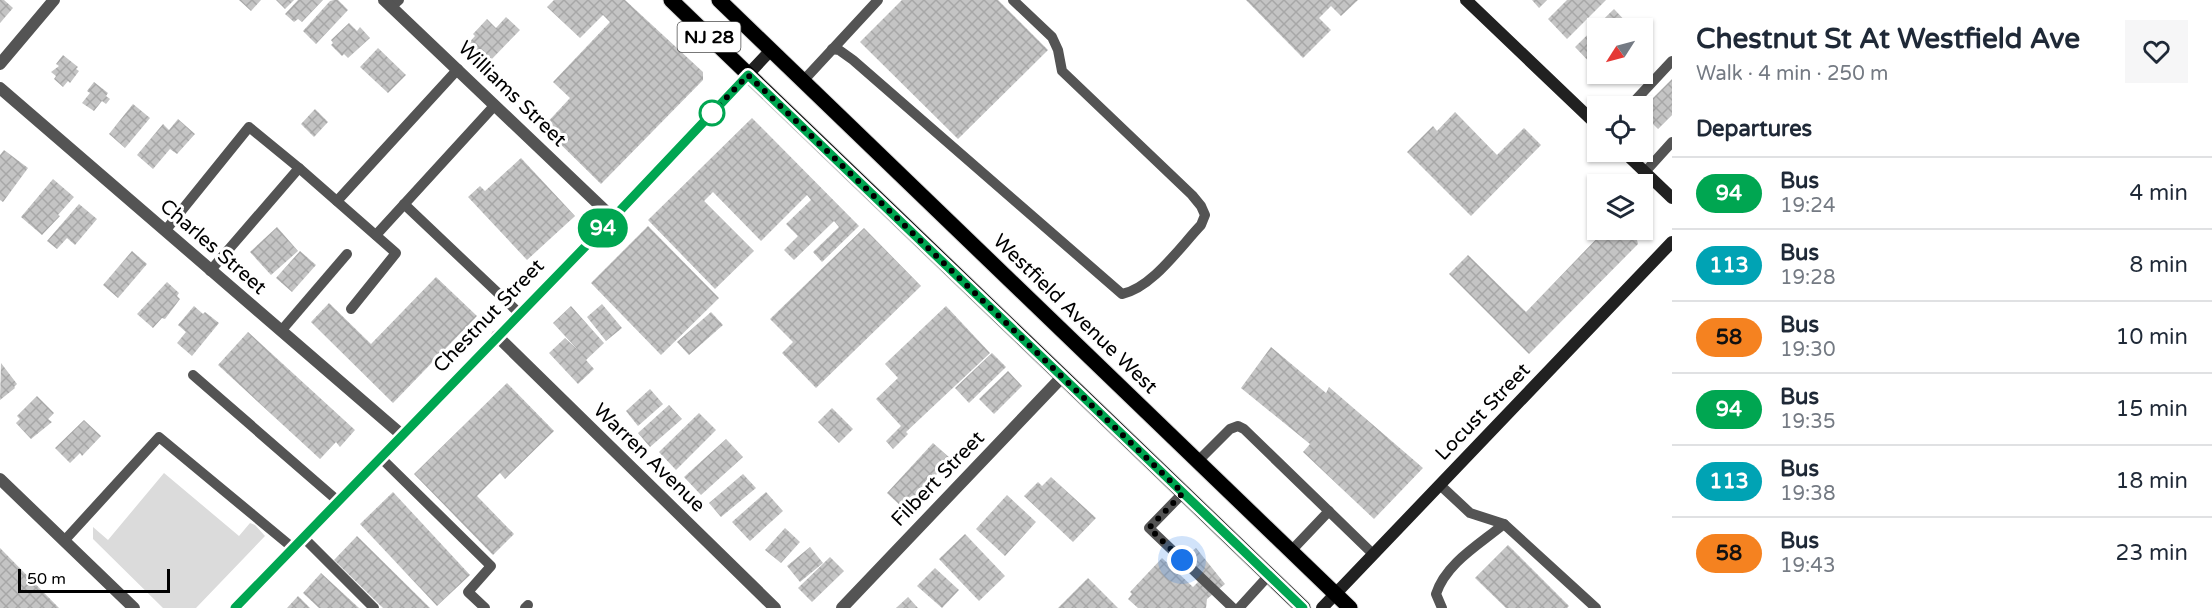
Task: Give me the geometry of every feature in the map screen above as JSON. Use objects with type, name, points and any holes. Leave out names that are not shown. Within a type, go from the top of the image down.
[{"type":"main road","name":"NJ 28","points":[[671,0],[1303,608]]},
{"type":"main road","name":"NJ 28","points":[[719,0],[771,50]]},
{"type":"main road","name":"Westfield Avenue West","points":[[771,50],[1350,608]]},
{"type":"street","points":[[0,64],[54,0]]},
{"type":"street","points":[[1466,0],[1587,116]]},
{"type":"street","name":"Williams Street","points":[[392,2],[613,218]]},
{"type":"street","name":"Chestnut Street","points":[[236,608],[613,218],[771,50]]},
{"type":"street","name":"Charles Street","points":[[0,88],[402,435]]},
{"type":"street","points":[[1634,162],[1672,198]]},
{"type":"street","name":"Locust Street","points":[[1322,608],[1672,242]]},
{"type":"street","name":"Warren Avenue","points":[[497,336],[775,608]]},
{"type":"street","name":"Filbert Street","points":[[842,608],[1062,377]]},
{"type":"street","points":[[0,479],[134,608]]},
{"type":"lane","points":[[803,81],[878,0]]},
{"type":"lane","points":[[832,49],[839,50],[853,60],[1122,294],[1135,291],[1150,279],[1201,225],[1205,215],[1192,195],[1062,71],[1058,50],[1052,37],[1013,0]]},
{"type":"lane","points":[[1639,96],[1672,61]]},
{"type":"lane","points":[[337,201],[458,69]]},
{"type":"lane","points":[[376,235],[495,105]]},
{"type":"lane","points":[[165,231],[249,127],[396,254],[351,309]]},
{"type":"lane","points":[[1645,172],[1672,142]]},
{"type":"lane","points":[[210,271],[299,168]]},
{"type":"lane","points":[[404,204],[519,313]]},
{"type":"lane","points":[[281,331],[347,254]]},
{"type":"lane","points":[[193,375],[338,501]]},
{"type":"lane","points":[[1198,461],[1230,429],[1238,426],[1244,429],[1373,554]]},
{"type":"lane","points":[[64,541],[159,437],[293,548]]},
{"type":"lane","points":[[380,457],[491,566],[468,592],[484,608]]},
{"type":"lane","points":[[1440,485],[1470,513],[1504,524],[1596,608]]},
{"type":"lane","points":[[1183,493],[1149,528],[1233,608]]},
{"type":"lane","points":[[1291,551],[1329,512]]},
{"type":"lane","points":[[1442,608],[1436,594],[1449,569],[1504,524]]},
{"type":"lane","points":[[303,537],[374,608]]},
{"type":"lane","points":[[1239,608],[1269,575]]},
{"type":"shaded area","points":[[164,473],[239,536],[250,523],[265,536],[196,608],[163,608],[93,539],[93,527],[108,540]]},
{"type":"building","points":[[0,0],[4,0],[13,8],[0,23]]},
{"type":"building","points":[[239,0],[261,0],[251,11]]},
{"type":"building","points":[[276,0],[294,0],[285,9]]},
{"type":"building","points":[[298,0],[323,0],[302,22],[298,19],[294,22],[285,14]]},
{"type":"building","points":[[338,0],[348,10],[316,44],[303,31],[330,1]]},
{"type":"building","points":[[554,0],[625,0],[703,72],[703,80],[601,184],[543,127],[570,98],[553,82],[610,22],[603,15],[580,38],[547,7]]},
{"type":"building","points":[[902,0],[998,0],[1048,50],[958,139],[860,42]]},
{"type":"building","points":[[1246,0],[1358,0],[1341,16],[1331,6],[1319,18],[1331,30],[1303,58]]},
{"type":"building","points":[[1532,0],[1547,0],[1539,8]]},
{"type":"building","points":[[1567,0],[1606,0],[1567,39],[1548,19]]},
{"type":"building","points":[[1614,9],[1622,18],[1605,18]]},
{"type":"building","points":[[506,17],[520,30],[487,64],[467,45],[475,36],[473,34],[487,19],[496,28]]},
{"type":"building","points":[[349,23],[357,31],[360,27],[370,38],[348,58],[344,54],[342,56],[331,45],[333,43],[331,40]]},
{"type":"building","points":[[1587,35],[1587,60],[1575,47]]},
{"type":"building","points":[[378,48],[406,75],[388,93],[360,67]]},
{"type":"building","points":[[63,55],[78,67],[76,69],[79,71],[70,83],[68,81],[63,87],[54,79],[56,76],[51,72],[59,66],[56,64]]},
{"type":"building","points":[[1672,79],[1672,115],[1658,129],[1653,124],[1653,98]]},
{"type":"building","points":[[94,82],[108,93],[106,96],[110,99],[106,104],[102,101],[94,111],[82,103],[90,93],[87,91]]},
{"type":"building","points":[[133,104],[150,118],[125,148],[109,134]]},
{"type":"building","points":[[315,109],[328,122],[314,137],[301,124]]},
{"type":"building","points":[[1455,112],[1497,155],[1524,128],[1541,145],[1471,216],[1407,152],[1433,126],[1437,131]]},
{"type":"building","points":[[752,118],[859,226],[822,262],[813,252],[839,227],[834,221],[794,260],[784,250],[798,236],[786,224],[811,200],[807,195],[761,241],[713,192],[704,201],[754,251],[715,289],[648,220]]},
{"type":"building","points":[[178,119],[195,134],[177,154],[170,149],[153,169],[137,155],[163,124],[169,130]]},
{"type":"building","points":[[4,150],[28,168],[3,202],[0,200],[0,155]]},
{"type":"building","points":[[521,158],[575,216],[527,260],[468,197],[480,186],[485,191]]},
{"type":"building","points":[[53,179],[74,197],[42,235],[21,217]]},
{"type":"building","points":[[79,204],[97,219],[75,245],[67,238],[57,249],[47,241]]},
{"type":"building","points":[[648,226],[719,298],[661,355],[591,283]]},
{"type":"building","points":[[277,227],[298,251],[271,275],[250,252]]},
{"type":"building","points":[[864,228],[921,286],[816,388],[782,353],[793,342],[770,319]]},
{"type":"building","points":[[1595,240],[1637,240],[1638,244],[1529,354],[1449,274],[1468,255],[1526,312]]},
{"type":"building","points":[[132,251],[147,264],[118,298],[103,285]]},
{"type":"building","points":[[300,251],[316,265],[292,292],[276,278]]},
{"type":"building","points":[[436,277],[477,316],[393,403],[311,322],[329,303],[371,344]]},
{"type":"building","points":[[167,282],[179,293],[177,296],[180,299],[165,319],[162,318],[153,328],[137,314]]},
{"type":"building","points":[[602,304],[622,328],[606,341],[587,317]]},
{"type":"building","points":[[194,306],[219,323],[192,356],[177,343],[186,332],[178,325]]},
{"type":"building","points":[[571,306],[604,343],[586,360],[594,369],[578,384],[549,353],[565,338],[578,350],[553,323]]},
{"type":"building","points":[[946,306],[990,353],[906,432],[908,434],[893,449],[886,441],[901,426],[876,399],[898,378],[885,364]]},
{"type":"building","points":[[711,312],[723,325],[689,355],[677,342]]},
{"type":"building","points":[[248,332],[355,430],[340,447],[336,442],[320,459],[218,365]]},
{"type":"building","points":[[1271,347],[1326,393],[1329,387],[1423,468],[1374,519],[1303,452],[1310,444],[1241,388]]},
{"type":"building","points":[[992,353],[1006,367],[969,403],[955,388]]},
{"type":"building","points":[[1,363],[17,384],[0,400]]},
{"type":"building","points":[[1008,371],[1022,386],[994,414],[979,399]]},
{"type":"building","points":[[507,383],[554,431],[505,479],[500,473],[477,496],[514,534],[493,555],[414,474]]},
{"type":"building","points":[[650,389],[663,404],[638,426],[626,411]]},
{"type":"building","points":[[37,396],[54,413],[48,419],[52,422],[31,439],[16,423],[20,419],[17,416]]},
{"type":"building","points":[[669,405],[682,419],[650,447],[638,433]]},
{"type":"building","points":[[832,408],[853,429],[839,443],[818,422]]},
{"type":"building","points":[[699,413],[716,430],[676,470],[659,452]]},
{"type":"building","points":[[84,420],[101,436],[82,456],[80,453],[70,463],[55,448]]},
{"type":"building","points":[[726,439],[743,457],[701,495],[684,477]]},
{"type":"building","points":[[933,443],[951,459],[904,509],[887,493]]},
{"type":"building","points":[[743,474],[756,488],[721,517],[709,503]]},
{"type":"building","points":[[1051,477],[1096,518],[1073,542],[1024,496],[1038,482],[1042,486]]},
{"type":"building","points":[[393,492],[470,575],[437,606],[360,524]]},
{"type":"building","points":[[766,492],[783,511],[750,541],[732,522]]},
{"type":"building","points":[[1007,495],[1036,522],[1005,556],[976,529]]},
{"type":"building","points":[[785,528],[800,542],[781,563],[765,550]]},
{"type":"building","points":[[965,534],[1005,576],[979,601],[939,559]]},
{"type":"building","points":[[357,536],[430,608],[383,608],[334,560]]},
{"type":"building","points":[[1508,545],[1569,606],[1567,608],[1506,608],[1475,578]]},
{"type":"building","points":[[810,547],[823,563],[800,582],[787,566]]},
{"type":"building","points":[[0,548],[59,608],[0,608]]},
{"type":"building","points":[[1196,548],[1225,584],[1207,599],[1206,608],[1138,608],[1128,599],[1132,594],[1130,592],[1162,558],[1193,587],[1198,582],[1181,560]]},
{"type":"building","points":[[830,557],[844,571],[812,602],[798,588]]},
{"type":"building","points":[[935,568],[959,590],[942,608],[917,586]]},
{"type":"building","points":[[321,573],[359,608],[319,608],[303,593]]},
{"type":"building","points":[[1088,578],[1118,608],[1058,608]]},
{"type":"building","points":[[298,596],[310,608],[287,608]]},
{"type":"building","points":[[908,597],[918,608],[896,608]]},
{"type":"bus line","name":"94","points":[[235,608],[613,218],[748,75],[1303,608]]},
{"type":"route","points":[[712,113],[748,75],[1183,493],[1149,528],[1182,560]]}]
